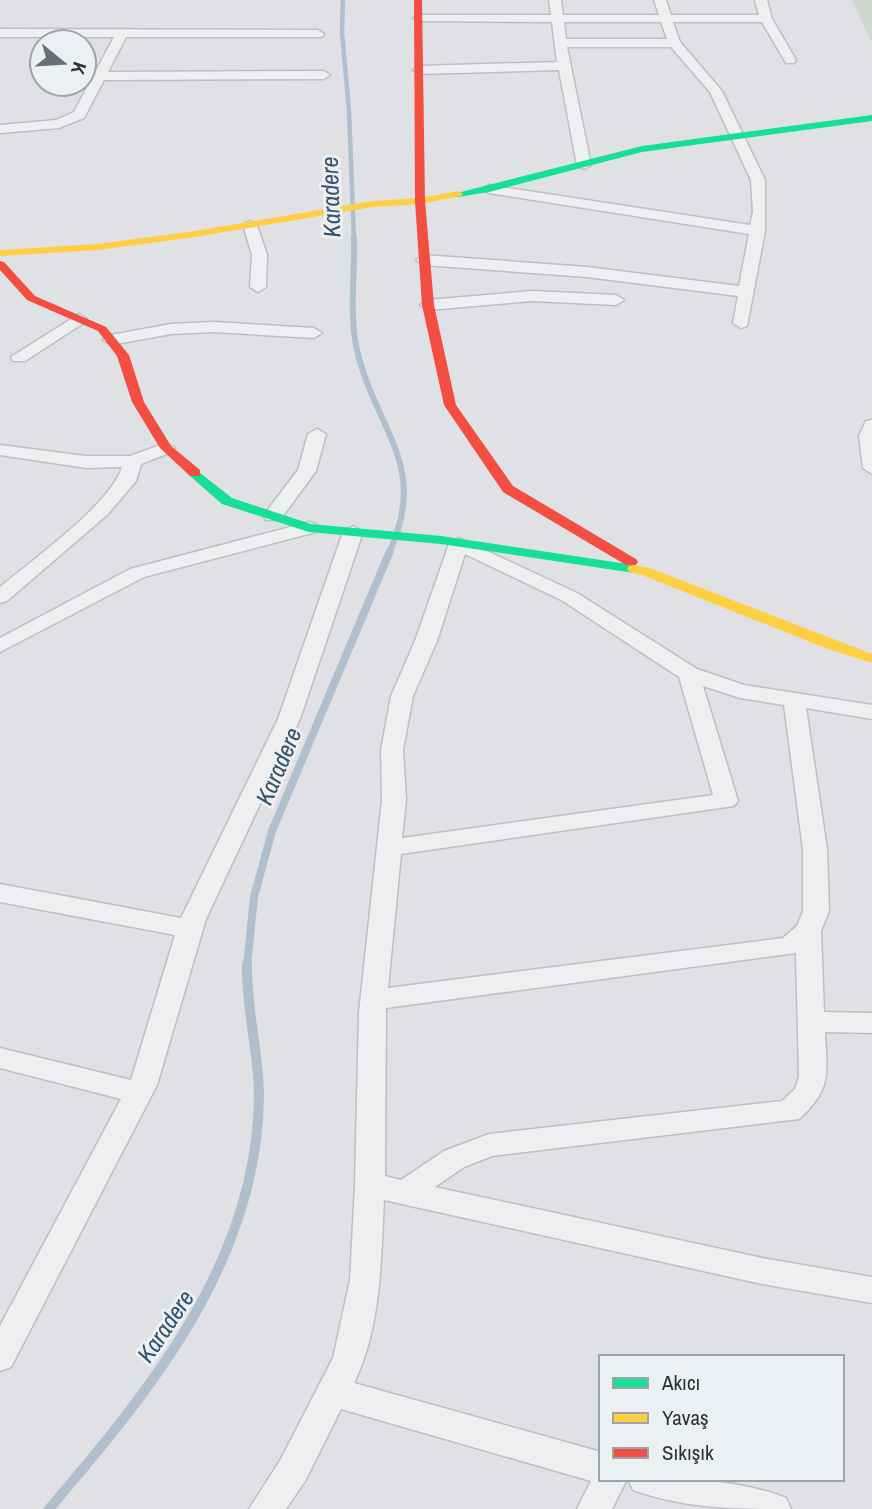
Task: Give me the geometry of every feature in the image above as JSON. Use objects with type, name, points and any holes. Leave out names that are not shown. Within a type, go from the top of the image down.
[{"type":"street","points":[[418,0],[420,201],[428,305],[450,405],[508,489],[645,571],[830,645],[872,659]]},
{"type":"street","points":[[555,0],[564,66],[584,165]]},
{"type":"street","points":[[660,0],[663,18],[674,43],[716,91],[758,180],[758,231],[741,323]]},
{"type":"street","points":[[761,0],[766,19],[790,60]]},
{"type":"street","points":[[419,18],[766,19]]},
{"type":"street","points":[[0,33],[318,34]]},
{"type":"street","points":[[0,129],[40,127],[71,120],[79,115],[122,33]]},
{"type":"street","points":[[560,43],[674,43]]},
{"type":"street","points":[[419,70],[564,66]]},
{"type":"street","points":[[99,76],[324,75]]},
{"type":"street","points":[[0,253],[98,247],[373,204],[420,201],[489,189],[642,149],[872,118]]},
{"type":"street","points":[[830,125],[872,130]]},
{"type":"street","points":[[489,189],[758,231]]},
{"type":"street","points":[[250,225],[258,243],[262,263],[258,287]]},
{"type":"street","points":[[425,260],[587,272],[746,292]]},
{"type":"street","points":[[0,264],[31,298],[102,329],[123,355],[138,401],[166,448],[227,501],[309,528],[450,542],[645,571]]},
{"type":"street","points":[[428,305],[532,296],[616,300]]},
{"type":"street","points":[[19,357],[79,319]]},
{"type":"street","points":[[111,340],[171,329],[214,327],[314,333]]},
{"type":"street","points":[[871,457],[868,436],[872,425]]},
{"type":"street","points":[[273,516],[307,471],[317,434]]},
{"type":"street","points":[[0,450],[86,462],[133,461],[166,448]]},
{"type":"street","points":[[0,597],[101,510],[127,481],[133,461]]},
{"type":"street","points":[[0,646],[138,573],[309,528]]},
{"type":"street","points":[[0,1357],[139,1093],[190,929],[289,719],[361,533]]},
{"type":"street","points":[[450,542],[570,597],[690,674],[740,691],[872,712]]},
{"type":"street","points":[[266,1509],[293,1470],[349,1360],[365,1280],[370,1185],[373,1000],[394,800],[393,750],[402,696],[426,641],[450,542]]},
{"type":"street","points":[[388,848],[726,801],[690,674]]},
{"type":"street","points":[[405,1193],[454,1159],[489,1145],[789,1111],[807,1095],[813,1076],[808,931],[816,911],[815,849],[794,701]]},
{"type":"street","points":[[0,892],[190,929]]},
{"type":"street","points":[[373,1000],[790,946],[808,931]]},
{"type":"street","points":[[811,1022],[872,1023]]},
{"type":"street","points":[[0,1058],[139,1093]]},
{"type":"street","points":[[370,1185],[762,1270],[872,1290]]},
{"type":"street","points":[[333,1392],[599,1467]]},
{"type":"street","points":[[594,1509],[609,1481]]},
{"type":"street","points":[[654,1481],[774,1509]]},
{"type":"shaded area","points":[[852,0],[872,0],[872,41],[870,39]]},
{"type":"waterway","name":"Karadere","points":[[343,0],[342,32],[349,111],[354,238]]},
{"type":"waterway","name":"Karadere","points":[[354,238],[353,309],[357,350],[365,378],[402,471],[404,495],[400,522],[389,553]]},
{"type":"waterway","name":"Karadere","points":[[247,966],[254,897],[272,831],[390,551]]},
{"type":"waterway","name":"Karadere","points":[[49,1509],[125,1417],[192,1320],[219,1268],[240,1214],[254,1157],[259,1097],[247,966]]},
{"type":"traffic: fast","points":[[458,194],[489,189],[642,149],[872,118]]},
{"type":"traffic: fast","points":[[195,473],[227,501],[309,528],[441,540],[634,569]]},
{"type":"traffic: slow","points":[[0,253],[98,247],[195,234],[373,204],[420,201],[458,194]]},
{"type":"traffic: slow","points":[[634,569],[872,659]]},
{"type":"traffic: jam","points":[[418,0],[420,201],[428,305],[450,405],[508,489],[631,562]]},
{"type":"traffic: jam","points":[[0,264],[31,298],[102,329],[123,355],[138,402],[166,448],[195,473]]}]
